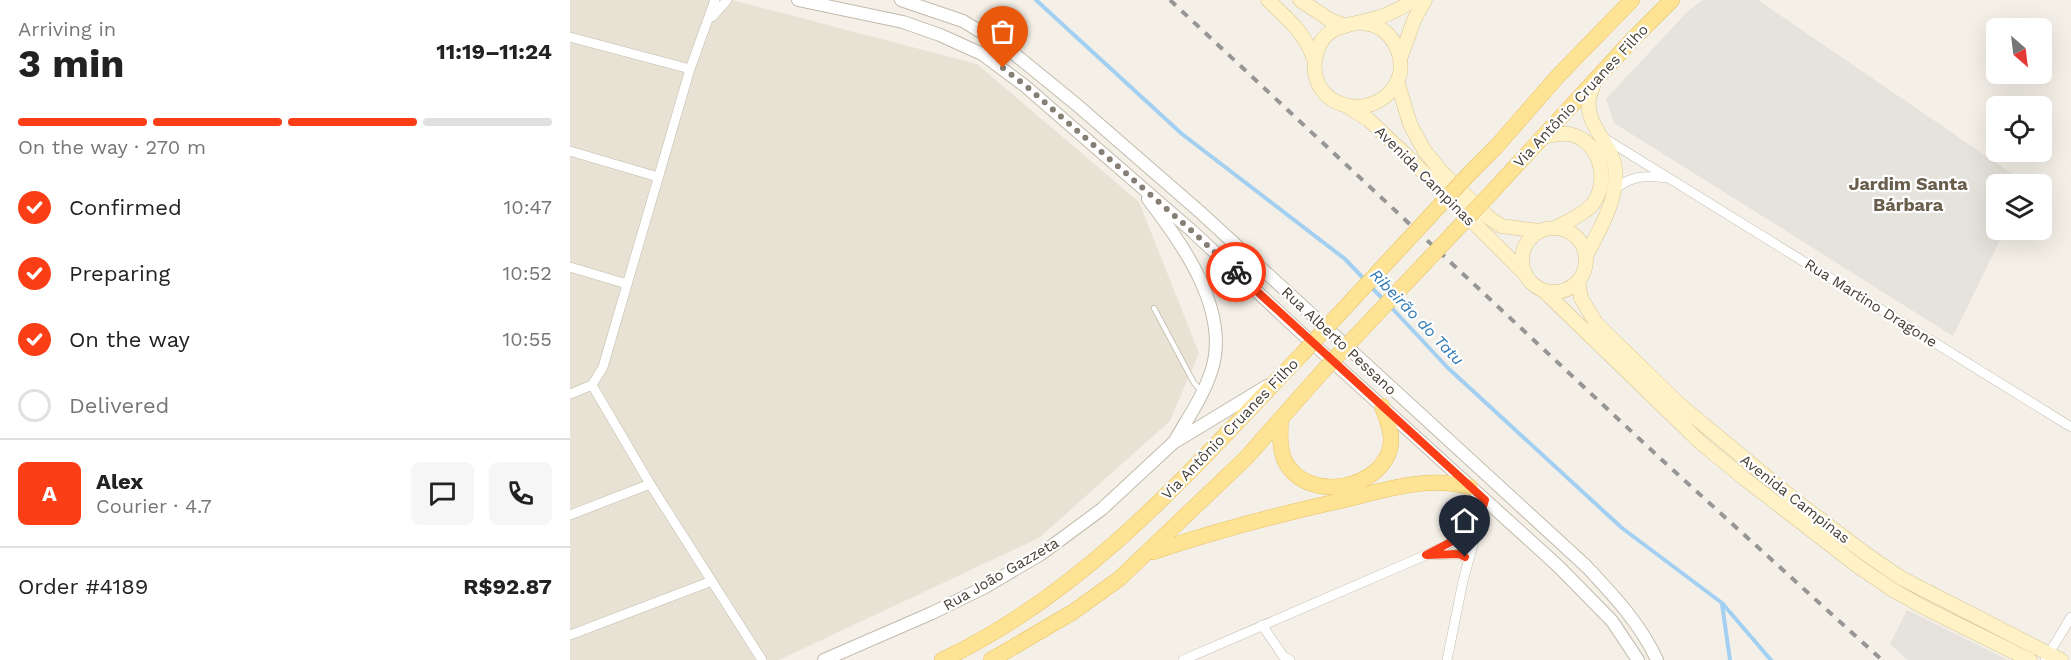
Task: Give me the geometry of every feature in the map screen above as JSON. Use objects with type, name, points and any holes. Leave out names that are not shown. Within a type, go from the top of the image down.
[{"type":"main road","points":[[1268,0],[1309,45],[1320,86],[1327,95],[1348,107],[1363,107],[1377,103],[1389,94],[1397,81],[1400,70],[1396,45],[1388,34],[1376,26],[1362,23]]},
{"type":"main road","points":[[1300,0],[1330,20],[1343,25]]},
{"type":"main road","points":[[1315,63],[1317,51],[1332,31],[1343,25],[1362,23],[1390,13],[1414,0]]},
{"type":"main road","points":[[1400,59],[1414,20],[1425,0]]},
{"type":"main road","name":"Via Antônio Cruanes Filho","points":[[942,660],[1008,624],[1054,593],[1096,560],[1154,508],[1279,379],[1496,147],[1558,76],[1632,0]]},
{"type":"main road","name":"Via Antônio Cruanes Filho","points":[[991,660],[1073,612],[1119,579],[1246,458],[1323,371],[1672,0]]},
{"type":"main road","points":[[1541,137],[1567,134],[1582,139],[1592,146],[1601,170],[1598,193],[1592,204],[1580,215],[1557,228],[1540,231],[1530,238],[1523,249],[1521,262],[1525,274],[1534,285],[1544,291],[1563,291],[1578,281],[1583,273],[1586,256],[1608,212],[1614,190],[1616,169],[1611,150],[1589,115],[1588,100],[1595,80]]},
{"type":"main road","name":"Avenida Campinas","points":[[1397,81],[1410,124],[1424,150],[1441,171],[1488,217],[1501,226],[1540,231]]},
{"type":"main road","name":"Avenida Campinas","points":[[1348,107],[1369,120],[1525,274]]},
{"type":"main road","points":[[1557,228],[1568,230],[1577,237],[1586,256]]},
{"type":"main road","name":"Avenida Campinas","points":[[1578,281],[1581,298],[1596,323],[1676,410],[1745,479],[1876,578],[1925,608],[2031,660]]},
{"type":"main road","name":"Avenida Campinas","points":[[1544,291],[1676,410],[1892,572],[2052,658]]},
{"type":"main road","points":[[1281,418],[1281,448],[1285,462],[1305,481],[1336,488],[1367,476],[1385,459],[1391,442],[1382,406]]},
{"type":"main road","points":[[1147,553],[1257,520],[1373,493],[1438,481],[1470,487]]},
{"type":"street","points":[[570,394],[592,385],[603,367],[690,69],[715,0]]},
{"type":"street","points":[[709,21],[727,0]]},
{"type":"street","name":"Rua Alberto Pessano","points":[[798,0],[903,22],[962,44],[982,54],[1026,86],[1192,231],[1583,591],[1612,621],[1638,660]]},
{"type":"street","name":"Rua Alberto Pessano","points":[[901,0],[963,21],[984,33],[1038,73],[1147,165],[1586,566],[1623,606],[1657,660]]},
{"type":"street","points":[[570,37],[690,69]]},
{"type":"street","name":"Rua Martino Dragone","points":[[1602,137],[2071,426]]},
{"type":"street","points":[[570,151],[658,177]]},
{"type":"street","name":"Rua Martino Dragone","points":[[1614,190],[1632,178],[1644,176],[1671,178]]},
{"type":"street","points":[[1131,178],[1178,240],[1192,265],[1214,317],[1216,348],[1213,366],[1202,392],[1173,443]]},
{"type":"street","points":[[570,267],[627,284]]},
{"type":"street","name":"Rua João Gazzeta","points":[[824,660],[932,613],[1041,554],[1102,509],[1173,443],[1279,379]]},
{"type":"street","points":[[592,385],[650,484],[762,660]]},
{"type":"street","points":[[570,515],[650,484]]},
{"type":"street","points":[[1447,660],[1468,559],[1485,500]]},
{"type":"street","points":[[1183,660],[1426,555],[1476,529]]},
{"type":"street","points":[[1426,555],[1459,554],[1468,559]]},
{"type":"street","points":[[570,635],[712,581]]},
{"type":"street","points":[[2052,658],[2071,616]]},
{"type":"street","points":[[1262,625],[1283,656],[1290,660]]},
{"type":"lane","points":[[1154,308],[1194,383],[1202,392]]},
{"type":"shaded area","points":[[570,0],[732,0],[977,64],[1139,202],[1199,353],[1170,421],[1039,538],[779,660],[570,660]]},
{"type":"shaded area","points":[[1703,0],[1758,0],[1986,156],[1986,162],[1995,162],[2012,174],[1986,174],[1986,240],[2000,240],[1953,336],[1614,123],[1606,99],[1688,11]]},
{"type":"shaded area","points":[[1907,610],[2008,660],[1907,660],[1890,644]]},
{"type":"waterway","name":"Ribeirão do Tatu","points":[[1036,0],[1182,134],[1345,259],[1366,281]]},
{"type":"waterway","name":"Ribeirão do Tatu","points":[[1371,287],[1385,301]]},
{"type":"waterway","name":"Ribeirão do Tatu","points":[[1390,306],[1448,368],[1622,528],[1722,603],[1771,660]]},
{"type":"waterway","points":[[1722,604],[1730,660]]},
{"type":"railway","points":[[1170,0],[1662,460],[1882,660]]},
{"type":"way so far","points":[[1003,68],[1192,231],[1236,272]]},
{"type":"district","name":"Jardim Santa Bárbara","points":[[1908,193]]},
{"type":"route","points":[[1236,272],[1485,500],[1476,529],[1426,555],[1459,554],[1465,557]]}]
